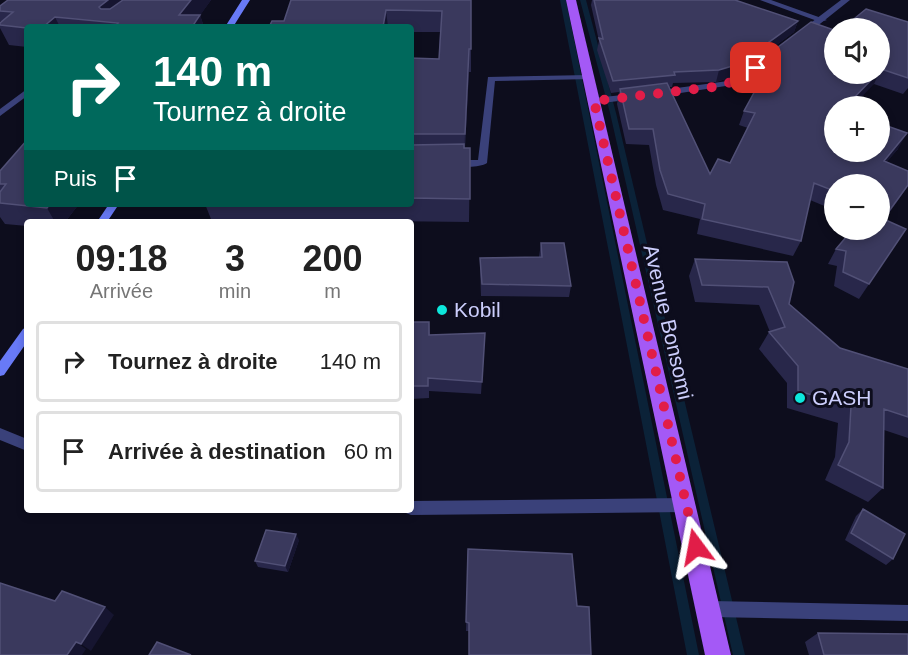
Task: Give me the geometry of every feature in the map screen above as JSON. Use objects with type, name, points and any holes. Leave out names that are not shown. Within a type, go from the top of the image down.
[{"type":"main road","name":"Avenue Bonsomi","points":[[571,0],[710,609],[718,655]]},
{"type":"street","points":[[231,24],[246,0]]},
{"type":"street","points":[[764,0],[823,20]]},
{"type":"street","points":[[795,40],[846,0]]},
{"type":"street","points":[[594,101],[713,87],[740,80],[767,60]]},
{"type":"street","points":[[446,163],[482,163],[490,79],[589,77]]},
{"type":"street","points":[[0,113],[24,95]]},
{"type":"street","points":[[0,371],[24,336]]},
{"type":"street","points":[[0,434],[24,444]]},
{"type":"street","points":[[414,508],[686,505]]},
{"type":"street","points":[[710,609],[908,613]]},
{"type":"building","points":[[8,0],[108,0],[99,7],[110,9],[123,0],[191,0],[179,15],[200,15],[194,24],[117,24],[55,17],[47,24],[24,24],[24,28],[0,25],[13,12],[0,11],[0,6]]},
{"type":"building","points":[[291,0],[471,0],[471,49],[469,49],[465,134],[414,134],[414,58],[439,59],[442,11],[386,10],[384,24],[270,24],[272,21],[284,21]]},
{"type":"building","points":[[594,0],[735,0],[798,21],[739,64],[719,70],[674,72],[675,75],[613,81],[599,38],[603,39]]},
{"type":"building","points":[[866,9],[908,22],[908,78],[890,72],[890,18],[855,18]]},
{"type":"building","points":[[811,22],[824,27],[824,84],[867,84],[856,96],[824,96],[824,162],[886,162],[908,171],[908,185],[890,210],[890,174],[824,174],[824,187],[814,183],[801,241],[702,219],[705,204],[668,194],[660,170],[653,129],[629,129],[620,89],[667,83],[710,174],[718,159],[730,163],[755,113],[744,111],[769,65],[753,66]]},
{"type":"building","points":[[890,127],[907,133],[890,154]]},
{"type":"building","points":[[24,143],[24,206],[0,203],[0,192],[6,184],[0,184],[0,171]]},
{"type":"building","points":[[464,144],[464,148],[470,148],[470,199],[414,198],[414,145]]},
{"type":"building","points":[[890,222],[906,229],[869,284],[843,272],[846,251],[836,249],[844,240],[890,240]]},
{"type":"building","points":[[541,243],[564,243],[571,286],[482,284],[480,258],[542,257]]},
{"type":"building","points":[[695,259],[787,262],[794,282],[789,304],[840,348],[908,369],[908,417],[884,409],[883,488],[838,465],[849,442],[851,406],[798,391],[798,366],[769,332],[785,327],[768,287],[702,285]]},
{"type":"building","points":[[414,322],[429,322],[429,335],[485,333],[482,382],[428,378],[428,386],[414,386]]},
{"type":"building","points":[[863,509],[905,534],[893,559],[851,533]]},
{"type":"building","points":[[266,530],[296,534],[285,566],[255,561]]},
{"type":"building","points":[[468,549],[572,554],[577,606],[589,607],[591,655],[469,655],[469,623],[466,622]]},
{"type":"building","points":[[0,583],[55,601],[62,591],[105,607],[81,644],[76,642],[67,655],[0,655]]},
{"type":"building","points":[[818,633],[908,634],[908,655],[824,655]]},
{"type":"building","points":[[157,642],[191,655],[149,655]]},
{"type":"waterway","points":[[563,0],[693,655]]},
{"type":"waterway","points":[[583,0],[613,113],[739,655]]},
{"type":"place","name":"Kobil","points":[[442,310]]},
{"type":"place","name":"GASH","points":[[800,398]]},
{"type":"route","points":[[696,547],[594,101],[713,87],[740,80],[756,68]]}]
